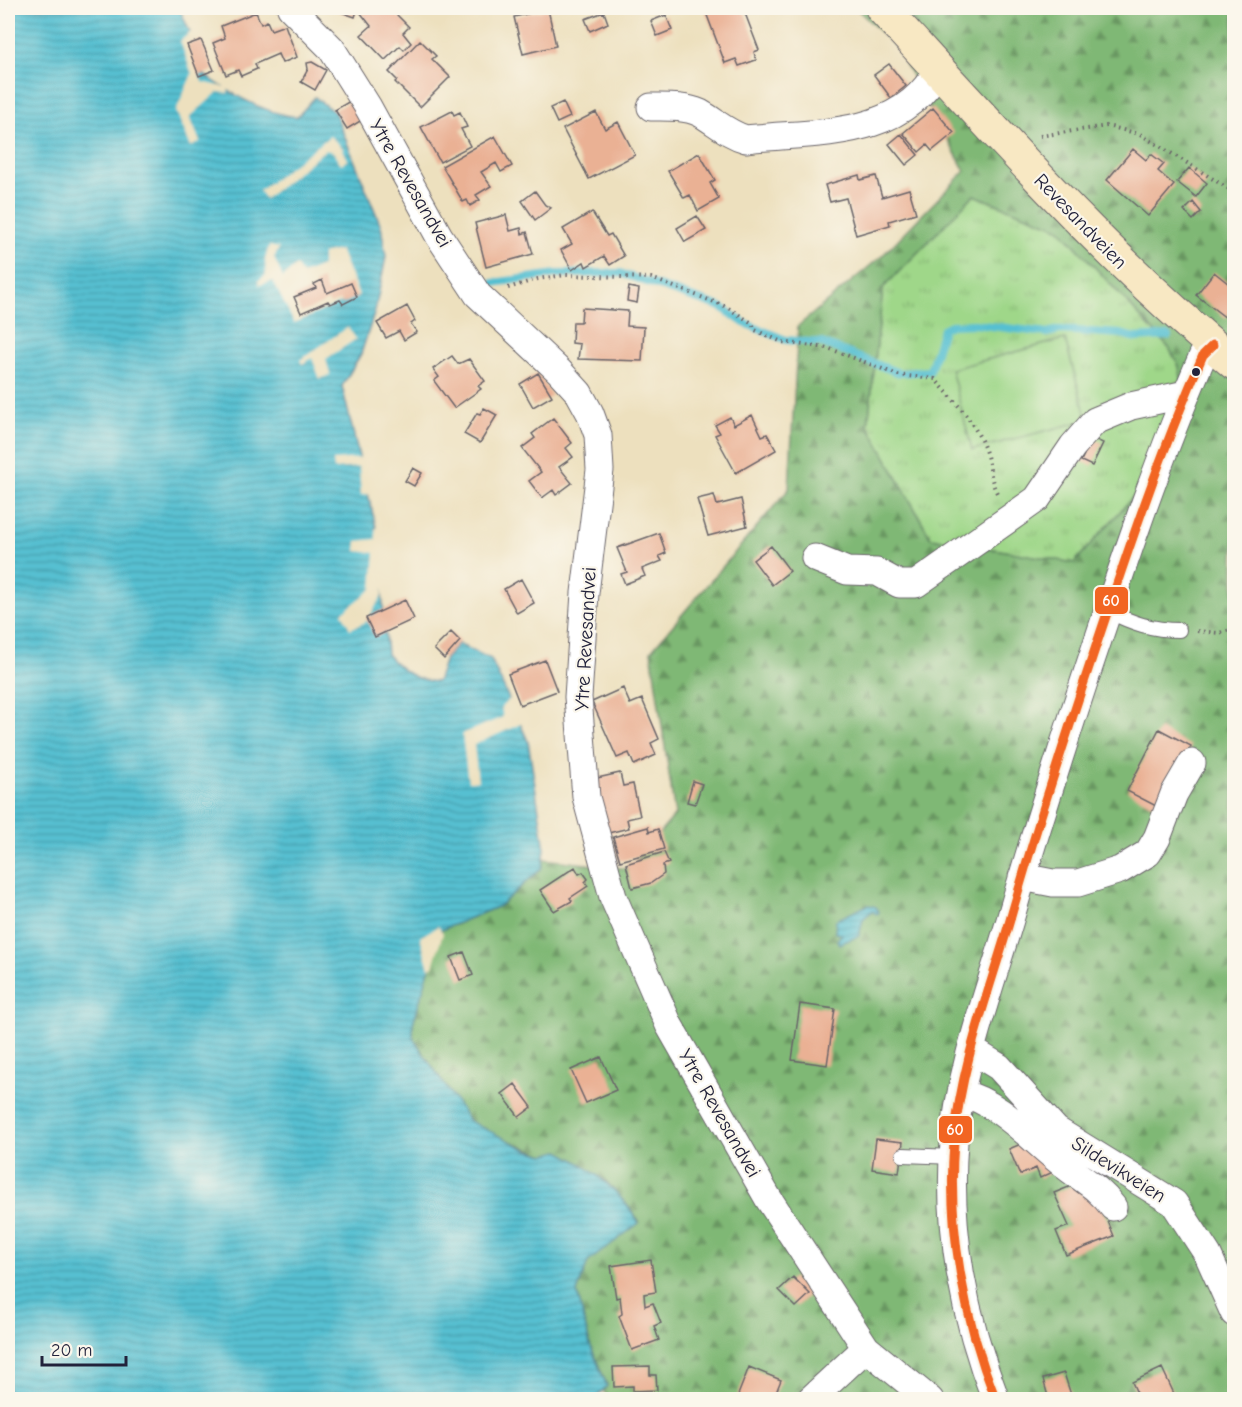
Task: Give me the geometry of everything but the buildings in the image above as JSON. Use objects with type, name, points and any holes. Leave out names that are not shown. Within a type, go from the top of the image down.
[{"type":"main road","name":"Revesandveien","points":[[882,8],[1008,144],[1136,276],[1224,354]]},
{"type":"street","name":"Ytre Revesandvei","points":[[291,8],[316,17],[331,48],[368,107],[439,236],[483,300],[579,393],[598,435],[600,470],[585,593],[578,697],[586,797],[613,897],[669,1025],[768,1198],[866,1348],[930,1400]]},
{"type":"street","points":[[651,107],[678,107],[698,112],[733,135],[746,139],[835,131],[880,122],[914,103],[938,69]]},
{"type":"street","points":[[996,1400],[982,1365],[969,1319],[959,1263],[953,1205],[954,1156],[961,1093],[1022,877],[1161,453],[1203,355],[1224,354]]},
{"type":"street","points":[[815,558],[847,571],[877,572],[899,584],[916,584],[1037,499],[1073,446],[1095,422],[1131,406],[1186,394]]},
{"type":"street","points":[[1022,877],[1053,883],[1078,883],[1120,870],[1148,853],[1157,838],[1174,794],[1192,763]]},
{"type":"street","name":"Sildevikveien","points":[[973,1051],[999,1067],[1056,1130],[1174,1203],[1208,1255],[1234,1313]]},
{"type":"street","points":[[961,1093],[973,1096],[1010,1120],[1069,1168],[1097,1187],[1113,1207]]},
{"type":"street","points":[[810,1400],[866,1348]]},
{"type":"lane","points":[[1108,611],[1145,627],[1179,630]]},
{"type":"lane","points":[[903,1155],[954,1156]]},
{"type":"path","points":[[1008,144],[1107,126],[1140,134],[1234,192]]},
{"type":"path","points":[[483,300],[513,286],[565,275],[651,278],[725,306],[752,323],[755,330],[782,342],[828,348],[898,375],[935,379],[970,418],[987,454],[991,482],[1011,518]]},
{"type":"path","points":[[1179,630],[1219,633],[1234,629]]},
{"type":"green space","points":[[856,8],[1234,8],[1234,1399],[609,1399],[603,1390],[607,1385],[590,1345],[577,1292],[588,1262],[639,1222],[605,1180],[493,1134],[469,1121],[413,1038],[413,1023],[441,930],[499,906],[542,868],[544,859],[629,869],[675,815],[651,651],[789,489],[798,326],[883,255],[965,171],[896,47]],"holes":[[[974,195],[1059,228],[1169,348],[1179,366],[1184,392],[1159,468],[1074,563],[931,538],[868,425],[883,288]]]},
{"type":"green space","points":[[973,195],[1059,228],[1169,348],[1179,366],[1184,392],[1159,468],[1074,563],[931,538],[868,425],[883,288]]},
{"type":"green space","points":[[1065,339],[1087,420],[972,450],[951,369]]},
{"type":"water","points":[[8,8],[179,8],[194,41],[196,69],[207,77],[257,106],[283,115],[297,117],[315,97],[335,113],[381,226],[386,257],[375,311],[361,354],[342,386],[377,531],[387,654],[409,674],[437,682],[445,659],[458,644],[491,659],[528,741],[545,849],[542,868],[499,906],[441,930],[413,1023],[413,1038],[469,1121],[528,1150],[544,1155],[559,1151],[571,1158],[614,1190],[639,1223],[588,1262],[577,1292],[590,1345],[607,1386],[594,1399],[8,1399]]},
{"type":"water","points":[[868,905],[876,907],[879,913],[872,911],[863,919],[859,936],[839,944],[837,940],[842,934],[835,933],[836,920]]},
{"type":"pier","points":[[192,31],[196,39],[191,48],[202,82],[229,88],[228,93],[218,92],[190,117],[200,142],[191,147],[176,111],[192,74],[180,41]]},
{"type":"pier","points":[[330,136],[342,147],[348,160],[341,164],[333,152],[325,150],[265,199],[259,191]]},
{"type":"pier","points":[[269,246],[279,248],[274,258],[283,278],[296,265],[302,274],[322,266],[322,254],[340,250],[359,295],[294,323],[273,281],[259,285],[258,281],[266,275],[265,259]]},
{"type":"pier","points":[[348,327],[356,339],[326,359],[330,375],[320,379],[312,358],[302,364],[300,360]]},
{"type":"pier","points":[[362,458],[371,494],[361,495],[359,467],[334,469],[333,460]]},
{"type":"pier","points":[[379,528],[384,579],[382,596],[366,622],[350,629],[342,613],[372,589],[375,553],[356,551],[357,541],[376,539],[375,529]]},
{"type":"pier","points":[[511,698],[523,723],[474,745],[478,781],[468,781],[462,734],[503,717],[501,707]]},
{"type":"pier","points":[[438,926],[443,933],[433,966],[429,968],[420,937]]},
{"type":"waterway","points":[[493,283],[556,274],[620,273],[721,307],[744,323],[786,340],[822,343],[899,373],[930,371],[943,329],[951,325],[975,324],[1047,333],[1060,330],[1121,334],[1135,338],[1168,336]]},
{"type":"transit line","name":"60","points":[[996,1400],[975,1338],[960,1273],[956,1241],[952,1175],[957,1114],[962,1086],[976,1030],[1070,723],[1158,467],[1203,355],[1213,345]]}]
